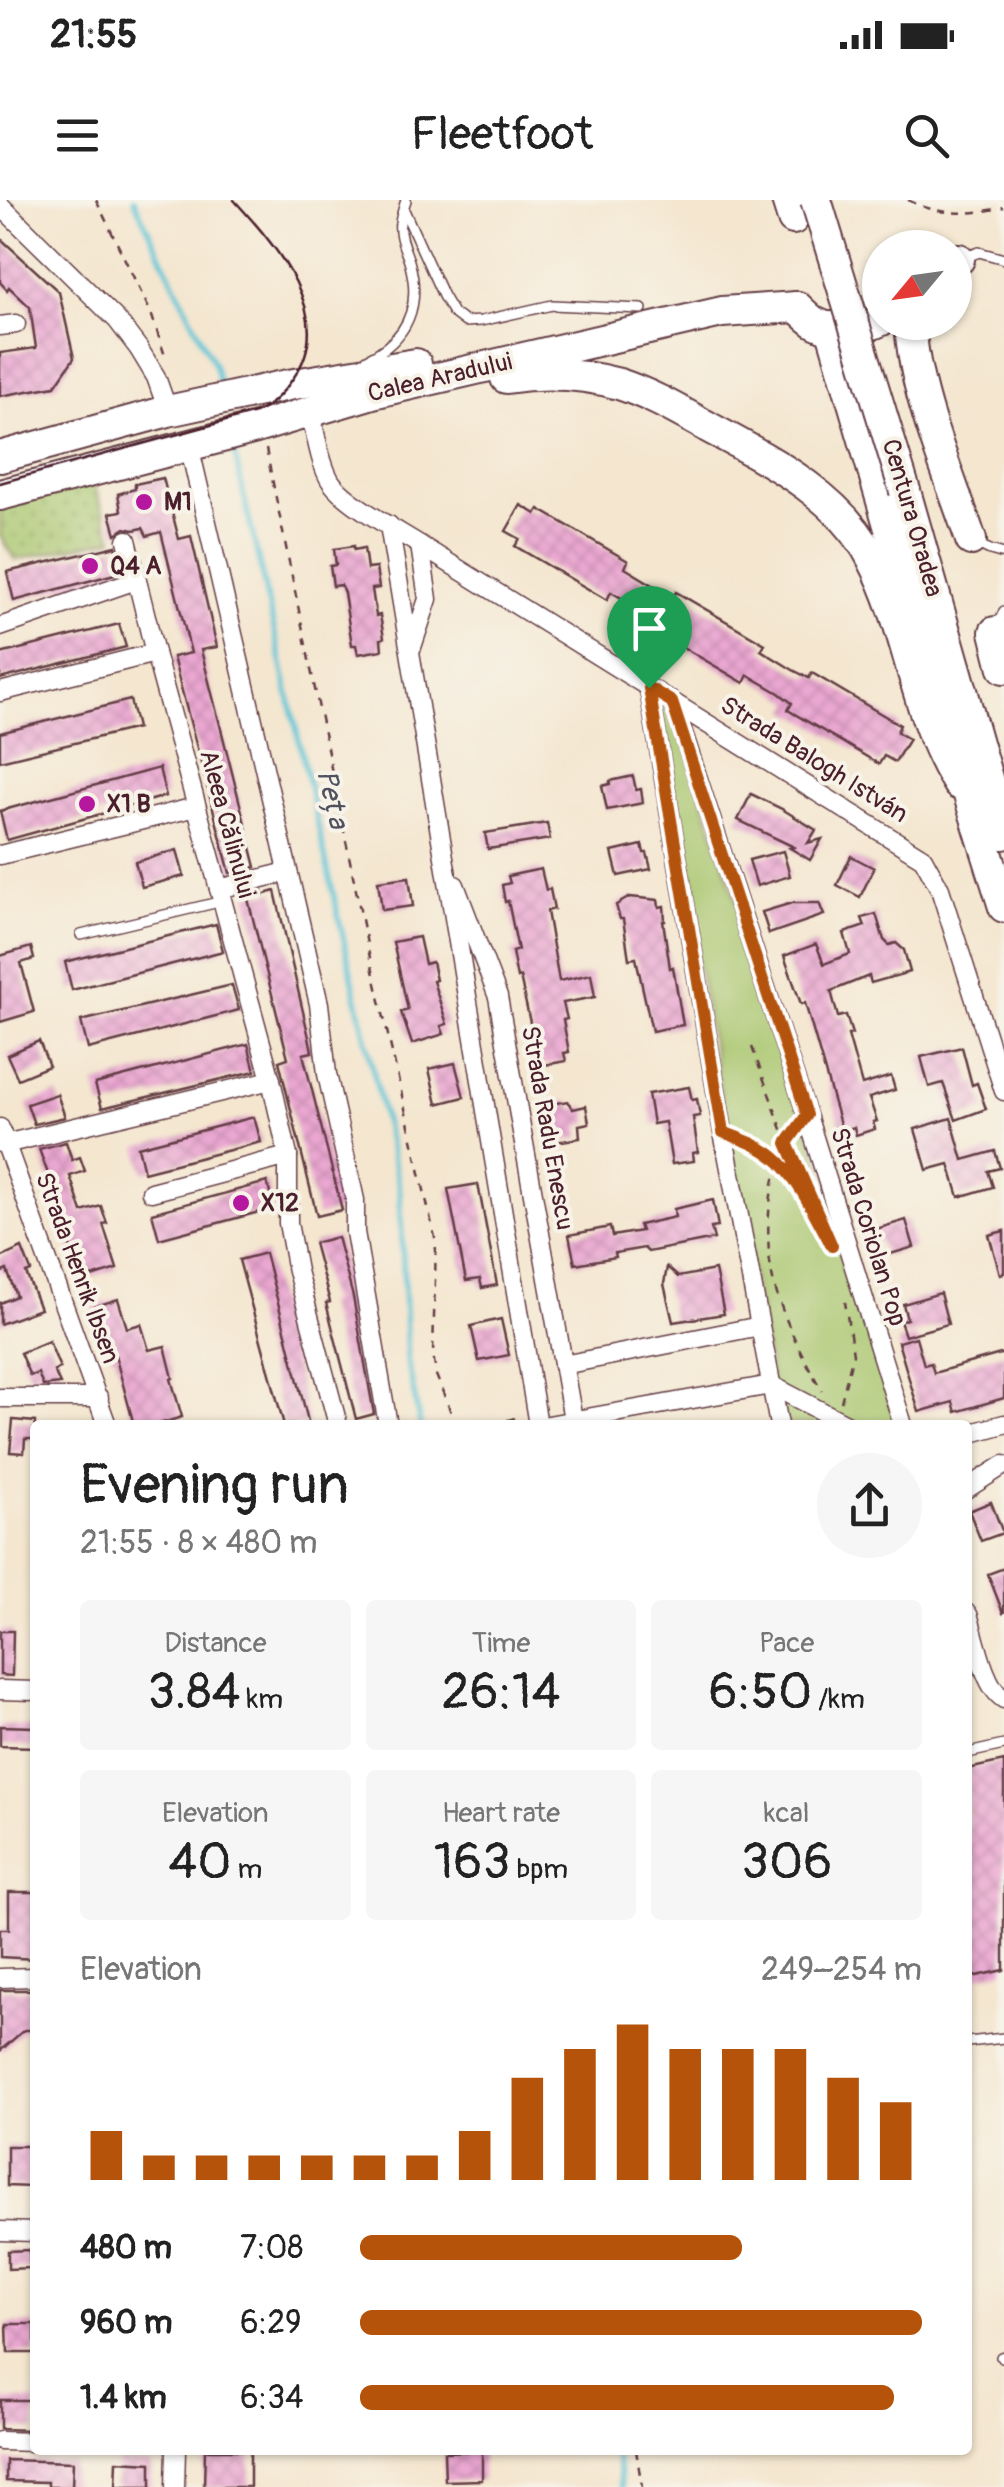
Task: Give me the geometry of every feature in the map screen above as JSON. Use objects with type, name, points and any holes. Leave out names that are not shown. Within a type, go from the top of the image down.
[{"type":"main road","name":"Centura Oradea","points":[[828,200],[1004,838]]},
{"type":"main road","name":"Centura Oradea","points":[[799,206],[910,488],[1004,774]]},
{"type":"main road","name":"Calea Aradului","points":[[0,495],[194,444],[260,434],[310,412],[414,384],[722,312],[797,307],[815,322],[831,327]]},
{"type":"main road","points":[[862,327],[831,327],[1004,907]]},
{"type":"main road","points":[[911,340],[920,388],[971,540]]},
{"type":"main road","name":"Calea Aradului","points":[[0,457],[180,408],[497,345],[550,352]]},
{"type":"main road","points":[[414,384],[472,384],[558,374],[616,384],[658,400],[797,480],[844,520],[873,559],[893,606],[930,731],[974,810]]},
{"type":"main road","points":[[999,622],[1004,668]]},
{"type":"street","points":[[0,204],[116,320],[180,408]]},
{"type":"street","name":"Strada Balogh István","points":[[310,412],[330,480],[340,492],[922,858],[940,889],[1004,1091]]},
{"type":"street","points":[[194,444],[319,1004],[327,1074],[355,1200],[355,1232],[388,1420]]},
{"type":"street","name":"Strada Radu Enescu","points":[[389,525],[531,1420]]},
{"type":"street","name":"Aleea Călinului","points":[[126,540],[271,1080],[288,1156],[288,1223],[297,1272],[337,1420]]},
{"type":"street","points":[[411,652],[428,599],[420,545]]},
{"type":"street","points":[[0,626],[136,580]]},
{"type":"street","points":[[0,692],[154,652]]},
{"type":"street","points":[[649,688],[723,1132],[778,1420]]},
{"type":"street","name":"Strada Coriolan Pop","points":[[672,702],[901,1420]]},
{"type":"street","points":[[1,852],[196,807]]},
{"type":"street","name":"Strada Radu Enescu","points":[[441,848],[498,997],[574,1420]]},
{"type":"street","points":[[221,895],[287,872]]},
{"type":"street","points":[[2,1138],[271,1080]]},
{"type":"street","name":"Strada Henrik Ibsen","points":[[2,1138],[106,1420]]},
{"type":"street","points":[[151,1192],[288,1156]]},
{"type":"street","points":[[563,1365],[760,1326]]},
{"type":"street","points":[[585,1420],[771,1385],[839,1420]]},
{"type":"street","points":[[0,1398],[99,1398]]},
{"type":"street","points":[[972,1433],[1004,1424]]},
{"type":"street","points":[[972,1485],[1004,1465]]},
{"type":"street","points":[[972,1626],[990,1682],[1000,1697]]},
{"type":"street","points":[[0,1690],[30,1690]]},
{"type":"street","points":[[0,1978],[30,1976]]},
{"type":"street","points":[[0,2232],[30,2232]]},
{"type":"street","points":[[0,2441],[30,2442]]},
{"type":"street","points":[[175,2487],[176,2455]]},
{"type":"lane","points":[[405,205],[442,296],[453,313],[466,322],[552,305],[642,309]]},
{"type":"lane","points":[[329,378],[376,355],[391,344],[406,324],[415,288],[400,234],[405,205]]},
{"type":"lane","points":[[972,255],[979,252],[1004,259]]},
{"type":"lane","points":[[971,540],[1004,554]]},
{"type":"lane","points":[[80,934],[221,895]]},
{"type":"lane","points":[[972,1753],[1004,1745]]},
{"type":"lane","points":[[972,2042],[1004,2038]]},
{"type":"path","points":[[96,200],[151,313],[166,357]]},
{"type":"path","points":[[908,200],[928,209],[957,214],[1004,207]]},
{"type":"path","points":[[260,434],[368,950],[436,1242],[436,1375],[454,1420]]},
{"type":"path","points":[[723,1132],[750,1142],[778,1160],[824,1230],[752,1047]]},
{"type":"path","points":[[807,1115],[778,1160],[772,1185],[768,1228],[774,1282],[795,1339],[842,1420]]},
{"type":"path","points":[[843,1420],[854,1354],[844,1294]]},
{"type":"path","points":[[637,2455],[642,2487]]},
{"type":"green space","points":[[88,469],[113,539],[15,560],[0,536],[0,496]]},
{"type":"green space","points":[[649,689],[673,702],[901,1420],[778,1420]]},
{"type":"building","points":[[0,238],[59,292],[74,358],[55,386],[0,396],[0,353],[36,348],[30,307],[0,282]]},
{"type":"building","points":[[163,478],[179,539],[191,536],[217,647],[201,650],[256,867],[230,873],[173,657],[191,653],[161,532],[147,536],[143,528],[125,528],[116,534],[110,513],[121,511],[118,494],[135,489],[135,484]]},
{"type":"building","points":[[521,505],[536,514],[539,509],[628,561],[625,568],[673,597],[676,592],[765,644],[761,650],[793,670],[809,678],[812,673],[900,725],[897,732],[909,739],[895,762],[884,756],[879,764],[788,710],[792,703],[779,693],[748,675],[744,683],[652,629],[657,622],[644,611],[611,592],[607,600],[515,546],[520,539],[506,531]]},
{"type":"building","points":[[116,546],[122,572],[14,601],[7,572]]},
{"type":"building","points":[[354,546],[354,550],[364,548],[367,569],[376,568],[379,588],[372,589],[384,638],[382,650],[358,654],[356,645],[352,645],[344,593],[341,585],[333,586],[330,566],[336,565],[334,549]]},
{"type":"building","points":[[119,624],[126,647],[0,679],[0,654]]},
{"type":"building","points":[[130,700],[137,728],[0,761],[0,733]]},
{"type":"building","points":[[159,768],[166,796],[7,840],[0,811]]},
{"type":"building","points":[[633,776],[643,803],[607,810],[602,786]]},
{"type":"building","points":[[751,794],[816,830],[808,843],[822,839],[810,860],[790,848],[794,847],[738,820]]},
{"type":"building","points":[[547,823],[550,839],[488,849],[485,833]]},
{"type":"building","points":[[642,845],[651,869],[618,876],[612,852]]},
{"type":"building","points":[[177,850],[184,876],[142,887],[135,862]]},
{"type":"building","points":[[783,851],[790,876],[757,886],[749,860]]},
{"type":"building","points":[[851,856],[874,868],[860,897],[837,885]]},
{"type":"building","points":[[541,869],[554,909],[547,911],[559,981],[591,974],[595,997],[563,1003],[569,1052],[564,1053],[566,1061],[544,1065],[542,1058],[538,1059],[520,977],[517,978],[512,952],[518,950],[502,885],[510,883],[508,876]]},
{"type":"building","points":[[409,877],[413,906],[382,910],[378,881]]},
{"type":"building","points":[[262,891],[262,895],[275,891],[311,1046],[312,1052],[303,1054],[342,1210],[317,1216],[279,1061],[288,1058],[247,895]]},
{"type":"building","points":[[630,897],[658,900],[659,907],[664,906],[670,968],[673,967],[683,1025],[652,1031],[636,958],[629,959],[623,919],[616,905]]},
{"type":"building","points":[[792,903],[819,903],[824,915],[769,934],[762,912]]},
{"type":"building","points":[[876,914],[884,940],[904,950],[910,972],[871,983],[869,976],[831,991],[838,1017],[846,1015],[862,1085],[891,1076],[895,1090],[869,1098],[877,1121],[873,1122],[875,1129],[856,1135],[854,1127],[842,1131],[805,1003],[801,1004],[784,956],[816,944],[824,964],[850,954],[844,933],[865,926],[862,918]]},
{"type":"building","points":[[216,924],[223,951],[72,990],[65,962]]},
{"type":"building","points":[[419,937],[425,964],[432,962],[436,980],[433,981],[447,1024],[441,1026],[444,1034],[412,1044],[401,1012],[408,1010],[393,942]]},
{"type":"building","points":[[31,947],[34,959],[21,963],[34,1012],[0,1022],[0,956]]},
{"type":"building","points":[[232,985],[239,1010],[88,1049],[81,1021]]},
{"type":"building","points":[[39,1041],[49,1066],[18,1079],[7,1055]]},
{"type":"building","points":[[248,1044],[255,1071],[102,1108],[95,1084]]},
{"type":"building","points":[[962,1047],[972,1085],[977,1083],[986,1109],[956,1120],[943,1083],[929,1087],[921,1057]]},
{"type":"building","points":[[455,1063],[464,1097],[437,1104],[429,1069]]},
{"type":"building","points":[[689,1087],[692,1100],[697,1099],[700,1116],[693,1117],[698,1152],[693,1153],[694,1161],[672,1164],[665,1122],[653,1124],[648,1094]]},
{"type":"building","points":[[57,1094],[65,1117],[34,1124],[27,1104]]},
{"type":"building","points":[[568,1101],[573,1109],[586,1106],[589,1123],[579,1125],[580,1138],[550,1143],[544,1105]]},
{"type":"building","points":[[254,1117],[261,1142],[144,1172],[138,1147]]},
{"type":"building","points":[[951,1118],[963,1160],[995,1151],[1000,1168],[988,1171],[993,1187],[959,1197],[949,1164],[927,1170],[915,1129]]},
{"type":"building","points":[[66,1142],[72,1160],[80,1157],[85,1171],[70,1176],[82,1212],[101,1206],[117,1269],[82,1280],[39,1149]]},
{"type":"building","points":[[267,1182],[274,1208],[159,1239],[152,1213]]},
{"type":"building","points":[[478,1184],[497,1285],[482,1288],[480,1279],[466,1281],[448,1189]]},
{"type":"building","points":[[713,1200],[718,1227],[711,1228],[714,1239],[648,1252],[644,1248],[615,1253],[616,1257],[575,1264],[569,1235],[610,1227],[612,1236],[641,1231],[639,1225],[675,1217],[674,1209]]},
{"type":"building","points":[[906,1220],[914,1247],[884,1256],[876,1229]]},
{"type":"building","points":[[1004,1231],[1004,1273],[1000,1274],[989,1235]]},
{"type":"building","points":[[337,1237],[353,1297],[374,1414],[356,1419],[314,1243]]},
{"type":"building","points":[[22,1248],[31,1271],[26,1273],[40,1309],[0,1324],[0,1303],[16,1296],[7,1270],[0,1273],[0,1258]]},
{"type":"building","points":[[265,1253],[308,1420],[283,1420],[239,1260]]},
{"type":"building","points":[[667,1267],[678,1277],[715,1270],[724,1314],[673,1322],[664,1284]]},
{"type":"building","points":[[940,1293],[948,1324],[905,1336],[900,1321],[907,1319],[903,1304]]},
{"type":"building","points":[[118,1299],[127,1328],[141,1324],[149,1350],[165,1346],[182,1417],[133,1420],[115,1355],[111,1356],[93,1307]]},
{"type":"building","points":[[501,1319],[509,1355],[479,1361],[471,1326]]},
{"type":"building","points":[[916,1337],[924,1365],[931,1363],[934,1373],[1004,1353],[1004,1398],[956,1412],[953,1402],[919,1412],[898,1342]]},
{"type":"building","points":[[49,1341],[60,1368],[54,1371],[60,1384],[43,1386],[38,1373],[30,1376],[20,1353]]},
{"type":"building","points":[[13,1420],[30,1422],[30,1439],[25,1439],[24,1453],[10,1452]]},
{"type":"building","points":[[991,1502],[1003,1533],[981,1541],[972,1510]]},
{"type":"building","points":[[1004,1568],[1004,1612],[1003,1613],[988,1574]]},
{"type":"building","points":[[0,1631],[13,1631],[12,1676],[0,1675]]},
{"type":"building","points":[[0,1726],[30,1727],[30,1747],[0,1746]]},
{"type":"building","points":[[1004,1761],[1004,1970],[972,1977],[972,1768]]},
{"type":"building","points":[[9,1892],[30,1892],[30,1959],[0,1957],[0,1929],[9,1929]]},
{"type":"building","points":[[0,1990],[30,1990],[30,2030],[24,2030],[0,2051]]},
{"type":"building","points":[[7,2146],[30,2146],[30,2187],[7,2186]]},
{"type":"building","points":[[29,2250],[30,2268],[8,2269],[8,2251]]},
{"type":"building","points":[[7,2324],[30,2324],[30,2353],[8,2353]]},
{"type":"building","points":[[0,2400],[30,2400],[30,2430],[0,2429]]},
{"type":"building","points":[[205,2455],[250,2455],[250,2487],[204,2487]]},
{"type":"building","points":[[444,2455],[482,2455],[482,2480],[445,2481]]},
{"type":"building","points":[[6,2460],[73,2462],[72,2487],[6,2481]]},
{"type":"building","points":[[117,2461],[151,2463],[151,2487],[116,2487]]},
{"type":"waterway","name":"Peța","points":[[134,200],[215,367],[220,388]]},
{"type":"waterway","name":"Peța","points":[[233,447],[400,1190],[407,1358],[419,1420]]},
{"type":"waterway","name":"Peța","points":[[616,2455],[622,2487]]},
{"type":"tram line","points":[[0,483],[255,413],[286,388],[306,353],[309,329],[305,305],[282,259],[234,200]]},
{"type":"place","name":"M1","points":[[144,502]]},
{"type":"place","name":"Q4 A","points":[[90,566]]},
{"type":"place","name":"X1 B","points":[[87,804]]},
{"type":"place","name":"X12","points":[[241,1203]]},
{"type":"route","points":[[649,688],[672,702],[807,1115],[787,1143],[832,1246],[805,1196],[778,1160],[750,1142],[723,1132],[649,688]]}]
